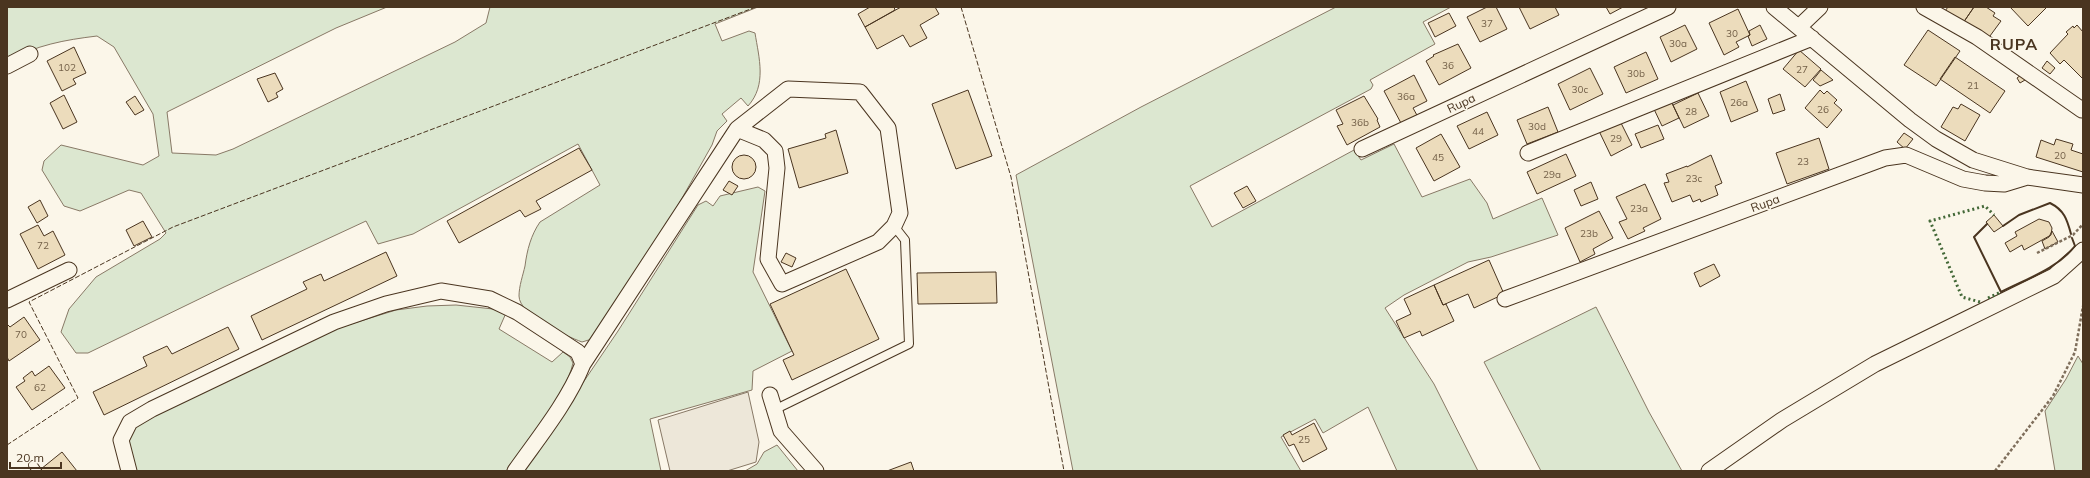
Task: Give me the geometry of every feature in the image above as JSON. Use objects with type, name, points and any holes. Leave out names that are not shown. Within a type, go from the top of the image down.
[{"type":"street","name":"Rupa","points":[[1362,149],[1668,7]]},
{"type":"street","name":"Rupa","points":[[1774,7],[1936,140],[1973,160],[2027,177],[2083,185]]},
{"type":"street","points":[[1799,27],[1820,7]]},
{"type":"street","points":[[1924,7],[1977,37],[2082,110]]},
{"type":"street","points":[[1528,153],[1812,38]]},
{"type":"street","points":[[7,66],[30,54]]},
{"type":"street","points":[[515,471],[547,426],[576,381],[583,364],[737,129],[788,89],[860,92],[888,128],[900,212],[894,226],[878,242],[782,284],[768,259],[777,168],[775,151],[764,140],[737,129]]},
{"type":"street","name":"Rupa","points":[[1506,299],[1885,158],[1906,156],[1963,179],[1985,182],[2004,184],[2027,177]]},
{"type":"street","points":[[1709,471],[1782,420],[1875,364],[2054,276],[2083,250]]},
{"type":"street","points":[[7,300],[69,270]]},
{"type":"street","points":[[129,471],[121,440],[130,422],[152,409],[334,322],[386,304],[441,291],[490,299],[517,312],[578,352],[583,364]]},
{"type":"street","points":[[770,395],[781,431],[816,471]]},
{"type":"lane","points":[[774,410],[909,344],[905,240],[894,226]]},
{"type":"path","points":[[2037,254],[2074,235],[2083,224]]},
{"type":"path","points":[[2079,229],[2083,234]]},
{"type":"path","points":[[1995,471],[2053,396],[2075,352],[2083,306]]},
{"type":"green space","points":[[7,7],[387,7],[336,28],[167,112],[172,153],[216,155],[233,149],[455,42],[486,23],[490,7],[758,7],[715,24],[722,41],[749,31],[755,33],[760,62],[760,80],[754,98],[748,106],[741,98],[722,114],[727,121],[717,131],[712,145],[642,266],[592,339],[582,342],[544,324],[527,310],[521,303],[519,296],[520,284],[528,248],[534,232],[540,222],[600,185],[578,144],[413,234],[378,244],[366,221],[224,287],[88,353],[76,353],[61,332],[69,309],[96,277],[160,239],[166,233],[141,193],[129,190],[80,211],[64,206],[42,170],[44,161],[61,145],[143,165],[159,156],[153,114],[114,47],[97,36],[73,39],[40,47],[18,55],[7,61]]},
{"type":"green space","points":[[1336,7],[1451,7],[1423,22],[1435,44],[1370,80],[1373,85],[1371,89],[1190,186],[1212,227],[1354,150],[1361,160],[1394,144],[1422,197],[1470,179],[1487,203],[1493,219],[1542,198],[1558,235],[1491,257],[1468,262],[1404,295],[1385,308],[1434,384],[1478,471],[1397,471],[1368,407],[1323,433],[1315,419],[1281,437],[1301,471],[1073,471],[1016,175],[1141,107]]},
{"type":"green space","points":[[758,187],[765,191],[753,272],[792,351],[753,371],[752,390],[650,419],[661,471],[523,471],[618,331],[698,205],[706,201],[713,206],[720,196]]},
{"type":"green space","points":[[456,305],[493,309],[506,313],[499,329],[552,362],[563,352],[570,357],[573,363],[569,376],[554,404],[506,471],[135,471],[125,439],[133,427],[157,414],[338,328],[396,310],[427,306]]},
{"type":"green space","points":[[1596,307],[1649,412],[1682,471],[1541,471],[1484,362]]},
{"type":"green space","points":[[2078,356],[2083,364],[2083,471],[2055,471],[2045,411],[2066,379]]},
{"type":"green space","points":[[777,445],[798,471],[745,471],[757,464],[764,452]]},
{"type":"shaded area","points":[[748,392],[759,442],[756,462],[727,471],[670,471],[658,420]]},
{"type":"building","points":[[870,7],[894,7],[895,10],[865,27],[858,14]]},
{"type":"building","points":[[901,7],[935,7],[939,14],[920,25],[927,38],[910,47],[903,35],[877,49],[865,27]]},
{"type":"building","points":[[1487,7],[1496,7],[1507,29],[1480,42],[1467,17]]},
{"type":"building","points":[[1519,7],[1555,7],[1559,15],[1530,29]]},
{"type":"building","points":[[1606,7],[1623,7],[1610,14]]},
{"type":"building","points":[[1948,7],[1974,7],[1963,23],[1945,11]]},
{"type":"building","points":[[1974,7],[1986,7],[1995,13],[1993,16],[2001,21],[1987,40],[1963,23]]},
{"type":"building","points":[[2010,7],[2047,7],[2028,26]]},
{"type":"building","points":[[1738,9],[1750,35],[1736,42],[1739,47],[1724,55],[1709,23]]},
{"type":"building","points":[[1449,13],[1456,26],[1435,37],[1428,23]]},
{"type":"building","points":[[1685,25],[1697,49],[1671,62],[1660,37]]},
{"type":"building","points":[[1760,25],[1767,39],[1752,46],[1748,36],[1750,35],[1749,31]]},
{"type":"building","points":[[2077,25],[2083,32],[2083,79],[2064,60],[2060,64],[2050,53],[2068,34],[2066,32],[2073,26],[2074,28]]},
{"type":"building","points":[[1928,30],[1960,51],[1936,86],[1904,65]]},
{"type":"building","points":[[1458,44],[1471,68],[1439,85],[1426,61],[1434,56],[1433,55]]},
{"type":"building","points":[[74,47],[86,73],[73,79],[76,84],[62,91],[47,61]]},
{"type":"building","points":[[1799,50],[1821,69],[1805,87],[1783,69]]},
{"type":"building","points":[[1646,52],[1658,79],[1626,93],[1614,67]]},
{"type":"building","points":[[1955,57],[2005,91],[1990,113],[1940,79]]},
{"type":"building","points":[[2047,61],[2055,68],[2050,74],[2042,68]]},
{"type":"building","points":[[1590,68],[1603,94],[1570,110],[1558,84]]},
{"type":"building","points":[[1821,70],[1833,80],[1820,86],[1813,80]]},
{"type":"building","points":[[275,73],[283,89],[276,93],[278,97],[268,102],[257,79]]},
{"type":"building","points":[[1414,75],[1427,101],[1413,108],[1418,117],[1402,125],[1384,91]]},
{"type":"building","points":[[2021,75],[2025,80],[2020,83],[2017,78]]},
{"type":"building","points":[[1746,81],[1758,111],[1731,122],[1720,92]]},
{"type":"building","points":[[968,90],[992,156],[956,169],[932,104]]},
{"type":"building","points":[[1820,90],[1824,94],[1827,91],[1837,100],[1834,103],[1842,110],[1827,128],[1805,108]]},
{"type":"building","points":[[1698,93],[1709,116],[1684,128],[1673,105]]},
{"type":"building","points":[[1780,94],[1785,110],[1773,114],[1768,99]]},
{"type":"building","points":[[64,95],[77,122],[63,129],[50,103]]},
{"type":"building","points":[[135,96],[144,110],[135,115],[126,102]]},
{"type":"building","points":[[1364,96],[1378,119],[1377,120],[1380,127],[1347,145],[1337,126],[1343,124],[1336,110]]},
{"type":"building","points":[[1670,99],[1679,118],[1662,126],[1653,107]]},
{"type":"building","points":[[1961,104],[1980,115],[1965,141],[1941,127],[1953,107],[1958,109]]},
{"type":"building","points":[[1548,107],[1558,132],[1527,144],[1517,120]]},
{"type":"building","points":[[1487,112],[1498,135],[1469,149],[1457,126]]},
{"type":"building","points":[[1620,121],[1632,145],[1611,156],[1599,131]]},
{"type":"building","points":[[1658,125],[1664,139],[1641,148],[1635,134]]},
{"type":"building","points":[[836,130],[848,173],[799,188],[788,149],[826,138],[825,134]]},
{"type":"building","points":[[1904,133],[1913,139],[1905,149],[1897,142]]},
{"type":"building","points":[[1441,134],[1460,167],[1434,181],[1416,148]]},
{"type":"building","points":[[1819,138],[1829,169],[1787,184],[1776,153]]},
{"type":"building","points":[[2056,139],[2073,144],[2071,150],[2083,154],[2083,172],[2036,157],[2041,140],[2054,145]]},
{"type":"building","points":[[579,148],[592,170],[536,201],[541,209],[525,217],[520,210],[459,243],[447,221]]},
{"type":"building","points":[[1566,154],[1576,176],[1537,194],[1527,172]]},
{"type":"building","points":[[744,155],[752,159],[756,167],[752,175],[744,179],[736,175],[732,167],[736,159]]},
{"type":"building","points":[[1711,155],[1722,183],[1715,186],[1718,195],[1701,202],[1700,199],[1693,202],[1690,195],[1672,202],[1664,183],[1669,182],[1666,174],[1687,167]]},
{"type":"building","points":[[729,181],[738,186],[732,195],[723,190]]},
{"type":"building","points":[[1591,182],[1598,199],[1581,206],[1574,190]]},
{"type":"building","points":[[1645,184],[1661,219],[1643,228],[1645,231],[1628,239],[1619,222],[1627,219],[1616,197]]},
{"type":"building","points":[[1247,186],[1256,201],[1243,208],[1234,193]]},
{"type":"building","points":[[40,200],[48,216],[37,223],[28,207]]},
{"type":"building","points":[[1599,211],[1613,238],[1593,249],[1595,254],[1580,262],[1565,228]]},
{"type":"building","points":[[1994,215],[2003,226],[1994,232],[1986,222]]},
{"type":"building","points":[[2039,219],[2049,222],[2052,228],[2051,235],[2024,250],[2022,245],[2010,252],[2005,243],[2017,236],[2015,232]]},
{"type":"building","points":[[143,221],[152,237],[134,246],[126,230]]},
{"type":"building","points":[[38,225],[44,236],[53,231],[65,255],[38,269],[20,234]]},
{"type":"building","points":[[2052,231],[2058,242],[2045,249],[2042,241],[2049,237]]},
{"type":"building","points":[[386,252],[397,276],[262,340],[251,316],[307,289],[303,282],[321,274],[324,281]]},
{"type":"building","points":[[786,253],[796,258],[792,267],[781,262]]},
{"type":"building","points":[[1489,260],[1504,294],[1474,308],[1468,294],[1443,305],[1434,285]]},
{"type":"building","points":[[1714,264],[1720,276],[1700,287],[1694,273]]},
{"type":"building","points":[[846,269],[879,339],[792,380],[783,360],[794,355],[770,304]]},
{"type":"building","points":[[996,272],[997,303],[918,304],[917,273]]},
{"type":"building","points":[[1434,285],[1443,305],[1446,304],[1454,321],[1422,336],[1420,331],[1404,338],[1396,321],[1411,314],[1404,299]]},
{"type":"building","points":[[24,317],[40,340],[9,361],[7,357],[7,324],[10,327]]},
{"type":"building","points":[[228,327],[239,349],[104,415],[93,392],[147,366],[143,357],[167,346],[172,354]]},
{"type":"building","points":[[49,366],[65,388],[32,410],[16,387],[25,381],[23,378],[32,371],[35,376]]},
{"type":"building","points":[[1314,423],[1327,449],[1303,462],[1294,444],[1289,446],[1283,435],[1290,431],[1292,435]]},
{"type":"building","points":[[62,452],[77,471],[43,471],[41,469]]},
{"type":"building","points":[[911,462],[914,471],[887,471]]},
{"type":"hedge","points":[[1980,302],[1962,297],[1930,221],[1985,206],[1994,215]]},
{"type":"hedge","points":[[1988,298],[2001,292]]},
{"type":"fence","points":[[7,445],[78,398],[29,302],[173,227],[756,7]]},
{"type":"fence","points":[[961,7],[1011,177],[1064,471]]},
{"type":"wall","points":[[2003,226],[2019,215],[2050,203],[2062,212],[2071,234]]},
{"type":"wall","points":[[1987,224],[1974,237],[2001,292],[2041,273],[2059,261],[2075,246],[2072,238]]},
{"type":"district","name":"RUPA","points":[[2014,44]]}]
